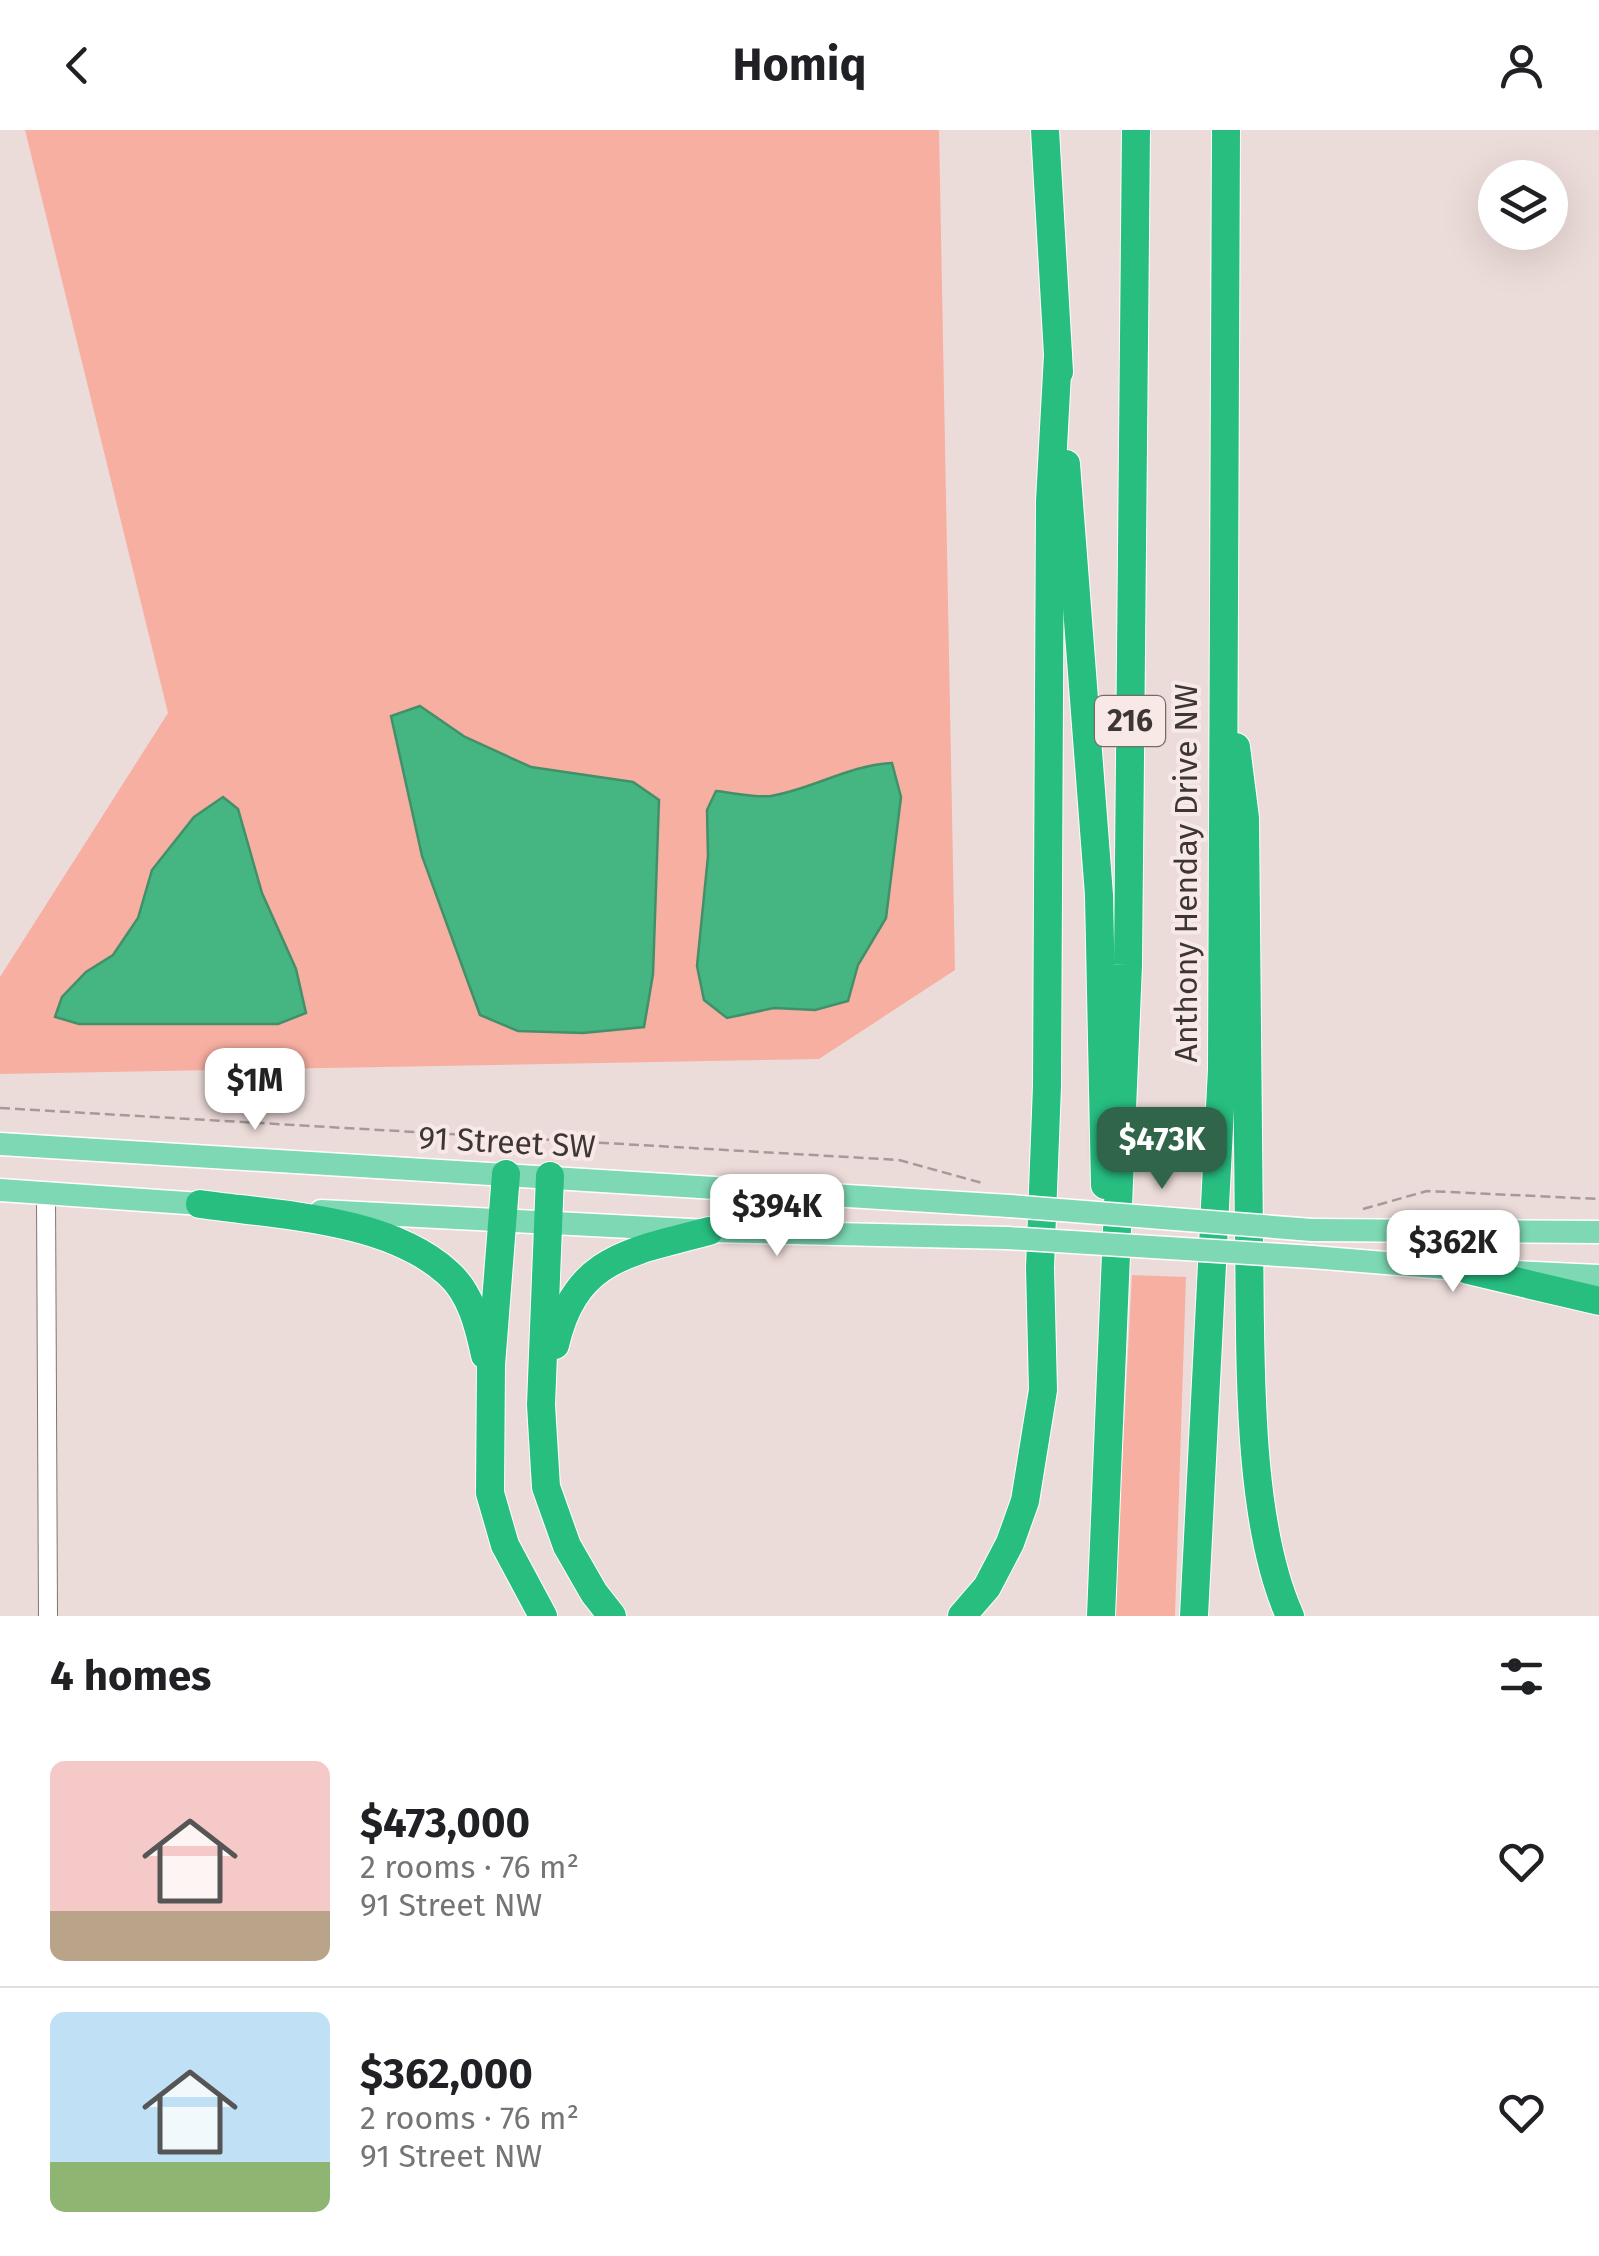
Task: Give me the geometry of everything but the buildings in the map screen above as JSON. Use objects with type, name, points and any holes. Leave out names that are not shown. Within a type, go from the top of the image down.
[{"type":"highway","points":[[1045,130],[1058,355],[1094,805],[1102,988],[1101,1146],[1116,1311]]},
{"type":"highway","name":"Anthony Henday Drive NW","points":[[1101,1616],[1128,966],[1136,130]]},
{"type":"highway","name":"Anthony Henday Drive NW","points":[[1194,1616],[1222,1069],[1226,130]]},
{"type":"highway","points":[[962,1616],[987,1587],[1010,1544],[1024,1502],[1044,1390],[1040,1268],[1047,1086],[1050,502],[1058,355]]},
{"type":"highway","points":[[1221,637],[1246,818],[1250,1268],[1256,1454],[1264,1516],[1290,1616]]},
{"type":"highway","points":[[506,1174],[492,1366],[490,1492],[505,1545],[544,1616]]},
{"type":"highway","points":[[550,1176],[542,1406],[546,1487],[567,1546],[594,1594],[612,1616]]},
{"type":"highway","points":[[200,1204],[336,1224],[407,1245],[450,1274],[477,1317],[492,1424]]},
{"type":"highway","points":[[542,1406],[562,1316],[581,1283],[612,1258],[709,1231]]},
{"type":"highway","points":[[1468,1270],[1599,1301]]},
{"type":"main road","name":"91 Street SW","points":[[0,1144],[1010,1206],[1312,1230],[1599,1232]]},
{"type":"main road","points":[[0,1190],[709,1231],[1007,1238],[1599,1276]]},
{"type":"lane","points":[[46,1192],[48,1616]]},
{"type":"path","points":[[0,1108],[900,1160],[994,1184]]},
{"type":"path","points":[[1354,1211],[1427,1191],[1599,1199]]},
{"type":"shaded area","points":[[25,130],[939,130],[955,970],[819,1059],[0,1074],[0,977],[168,713]]},
{"type":"shaded area","points":[[420,706],[465,737],[531,767],[633,782],[659,800],[653,974],[644,1027],[583,1033],[518,1031],[480,1015],[422,856],[391,716]]},
{"type":"shaded area","points":[[892,763],[901,797],[886,918],[858,965],[848,1001],[815,1010],[774,1008],[727,1018],[704,1000],[697,966],[708,856],[707,810],[716,791],[771,796],[861,768]]},
{"type":"shaded area","points":[[223,797],[238,809],[262,893],[296,969],[306,1013],[278,1024],[79,1024],[55,1017],[62,997],[86,972],[113,955],[138,918],[152,870],[194,817]]},
{"type":"shaded area","points":[[1132,1275],[1186,1277],[1175,1616],[1114,1616]]}]
